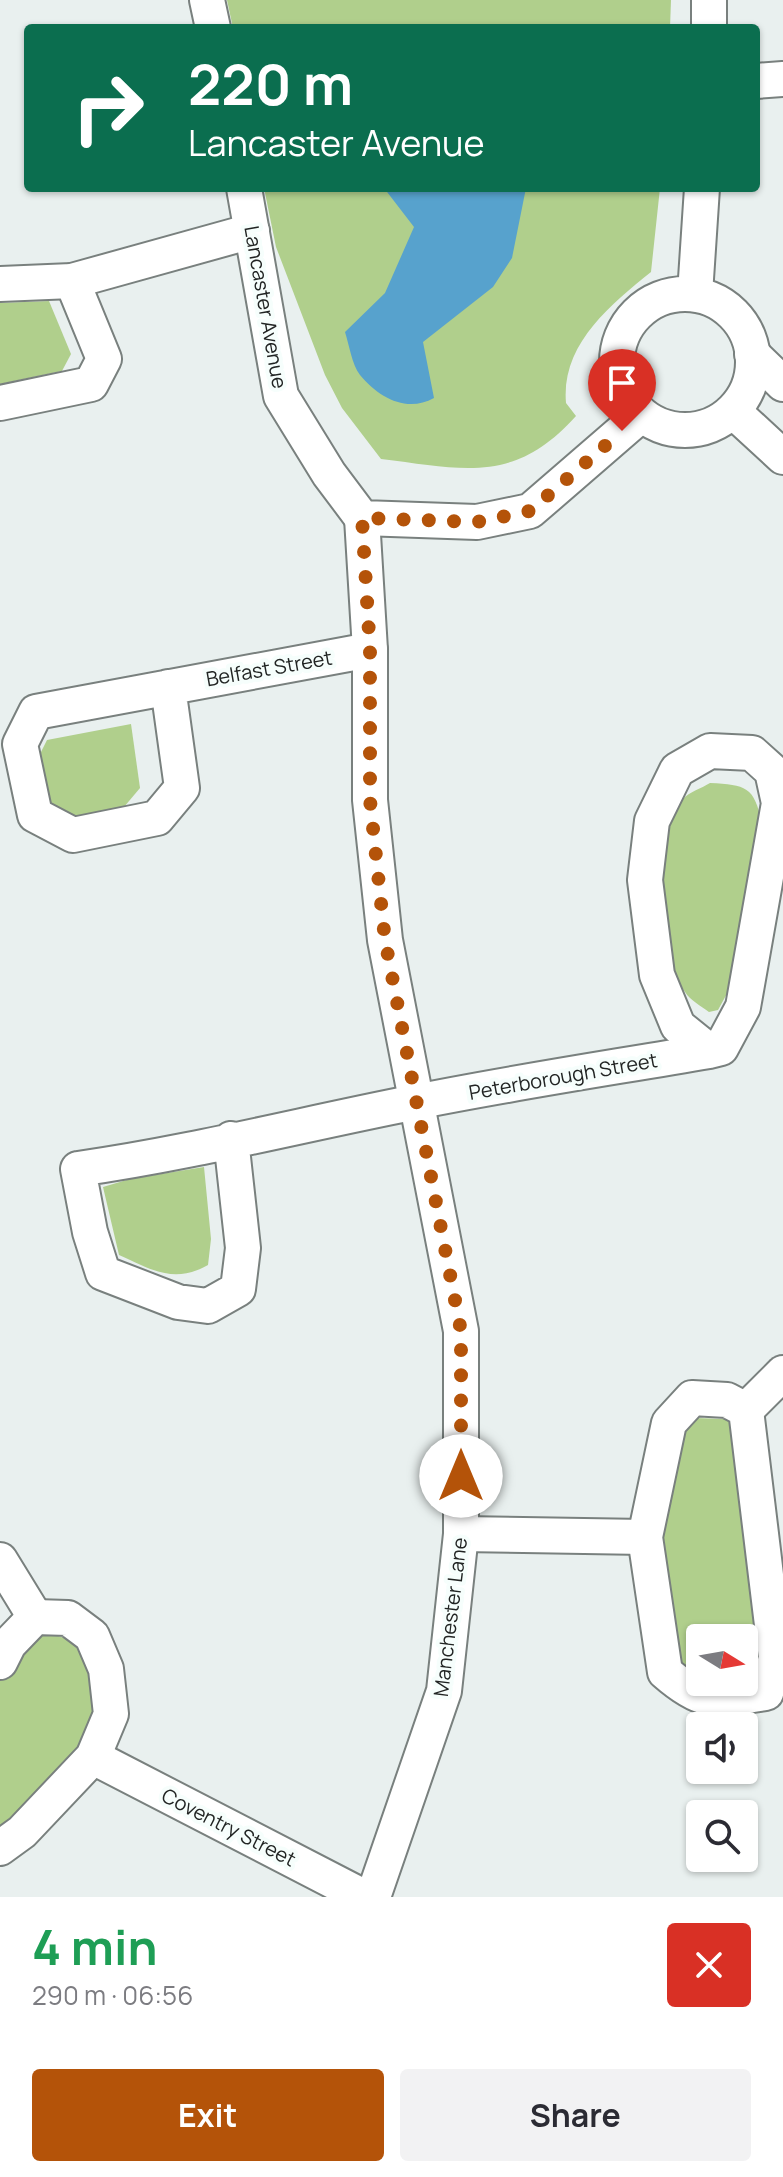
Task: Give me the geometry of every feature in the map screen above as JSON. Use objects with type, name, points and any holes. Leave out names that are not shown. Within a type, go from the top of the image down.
[{"type":"street","points":[[207,0],[212,24]]},
{"type":"street","points":[[709,0],[709,24]]},
{"type":"street","points":[[760,81],[783,79]]},
{"type":"street","name":"Lancaster Avenue","points":[[245,192],[281,396],[329,474],[362,518]]},
{"type":"street","points":[[695,294],[702,192]]},
{"type":"street","points":[[0,284],[72,281],[252,231]]},
{"type":"street","points":[[0,403],[91,384],[104,359],[72,281]]},
{"type":"street","points":[[752,354],[749,385],[733,411],[719,421],[687,431],[671,430],[641,415],[621,386],[617,351],[631,320],[652,303],[677,294],[695,294],[727,308],[739,321],[752,354],[783,384]]},
{"type":"street","points":[[733,411],[783,457]]},
{"type":"street","points":[[362,518],[477,522],[530,511],[641,415]]},
{"type":"street","name":"Manchester Lane","points":[[362,518],[370,650],[370,800],[385,940],[461,1331],[461,1534],[444,1691],[373,1897]]},
{"type":"street","name":"Belfast Street","points":[[168,687],[182,788],[157,818],[73,835],[35,815],[20,744],[36,712],[168,687],[370,650]]},
{"type":"street","points":[[710,751],[752,753],[772,771],[779,803],[743,1007],[721,1048],[709,1051],[678,1026],[657,975],[645,880],[652,821],[677,770],[710,751]]},
{"type":"street","name":"Peterborough Street","points":[[231,1139],[243,1248],[238,1289],[208,1306],[141,1290],[103,1273],[90,1232],[78,1169],[145,1160],[231,1139],[416,1102],[709,1051]]},
{"type":"street","points":[[746,1410],[783,1373]]},
{"type":"street","points":[[692,1398],[727,1400],[746,1410],[776,1658],[766,1693],[720,1700],[690,1694],[665,1672],[645,1537],[669,1423],[692,1398]]},
{"type":"street","points":[[461,1534],[645,1537]]},
{"type":"street","points":[[0,1560],[35,1617]]},
{"type":"street","points":[[0,1848],[22,1832],[93,1757],[111,1714],[106,1669],[92,1636],[68,1618],[35,1617],[3,1648]]},
{"type":"street","name":"Coventry Street","points":[[93,1757],[364,1897]]},
{"type":"green space","points":[[227,0],[671,0],[670,24],[232,24]]},
{"type":"green space","points":[[265,192],[660,192],[651,272],[604,313],[591,328],[571,363],[566,382],[566,403],[576,416],[531,453],[509,463],[486,467],[463,468],[381,459],[342,408],[325,375],[276,247]]},
{"type":"green space","points":[[49,301],[71,354],[62,371],[0,384],[0,303]]},
{"type":"green space","points":[[131,724],[140,788],[124,807],[71,818],[47,806],[37,760],[47,740]]},
{"type":"green space","points":[[710,783],[746,790],[756,801],[762,823],[735,979],[718,1010],[709,1012],[687,995],[675,973],[663,923],[661,867],[672,818],[683,799]]},
{"type":"green space","points":[[204,1167],[211,1239],[208,1265],[184,1274],[163,1273],[119,1255],[103,1187],[130,1179]]},
{"type":"green space","points":[[695,1418],[725,1419],[741,1429],[768,1643],[759,1674],[758,1624],[686,1624],[686,1666],[671,1656],[654,1538],[675,1439]]},
{"type":"green space","points":[[34,1633],[62,1637],[81,1651],[91,1669],[98,1696],[96,1720],[88,1742],[75,1763],[0,1835],[0,1679],[11,1657]]},
{"type":"water","points":[[387,192],[525,192],[512,258],[493,287],[423,342],[434,398],[414,404],[394,401],[360,375],[345,332],[385,293],[414,227]]},
{"type":"route","points":[[461,1476],[461,1331],[385,940],[370,800],[370,650],[362,518],[477,522],[530,511],[583,461],[622,431]]}]
